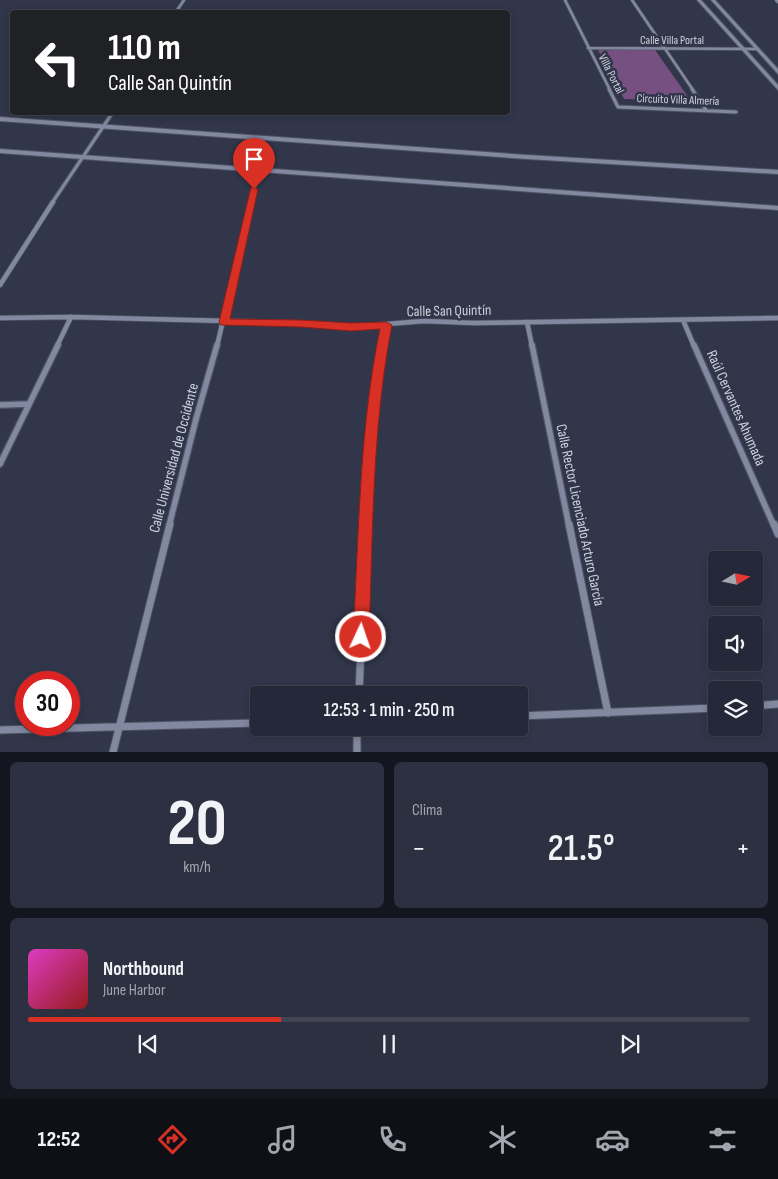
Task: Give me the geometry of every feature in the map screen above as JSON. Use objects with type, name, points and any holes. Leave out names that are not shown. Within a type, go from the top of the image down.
[{"type":"street","points":[[565,0],[588,48]]},
{"type":"street","points":[[632,0],[706,110]]},
{"type":"street","points":[[700,0],[778,88]]},
{"type":"street","points":[[713,0],[778,72]]},
{"type":"street","name":"Calle Villa Portal","points":[[588,48],[757,49]]},
{"type":"street","name":"Villa Portal","points":[[588,48],[618,107]]},
{"type":"street","name":"Circuito Villa Almería","points":[[618,107],[736,112]]},
{"type":"street","points":[[0,285],[82,156],[111,115]]},
{"type":"street","points":[[0,120],[527,157],[778,172]]},
{"type":"street","points":[[0,151],[778,208]]},
{"type":"street","name":"Calle Universidad de Occidente","points":[[113,752],[196,418],[224,322],[258,170]]},
{"type":"street","points":[[0,464],[71,317]]},
{"type":"street","name":"Calle San Quintín","points":[[0,318],[71,317],[301,323],[351,327],[424,321],[527,322],[778,318]]},
{"type":"street","name":"Raúl Cervantes Ahumada","points":[[682,320],[778,534]]},
{"type":"street","name":"Calle Rector Licenciado Arturo García","points":[[527,322],[608,713]]},
{"type":"street","points":[[359,686],[369,463],[378,365],[386,325]]},
{"type":"street","points":[[0,404],[29,404]]},
{"type":"street","points":[[763,705],[778,704]]},
{"type":"street","points":[[528,716],[708,708]]},
{"type":"street","points":[[0,730],[250,723]]},
{"type":"street","points":[[357,736],[357,752]]},
{"type":"shaded area","points":[[598,50],[655,50],[691,101],[624,99]]},
{"type":"route","points":[[254,189],[224,322],[301,323],[351,327],[386,325],[378,365],[369,463],[361,637]]}]
